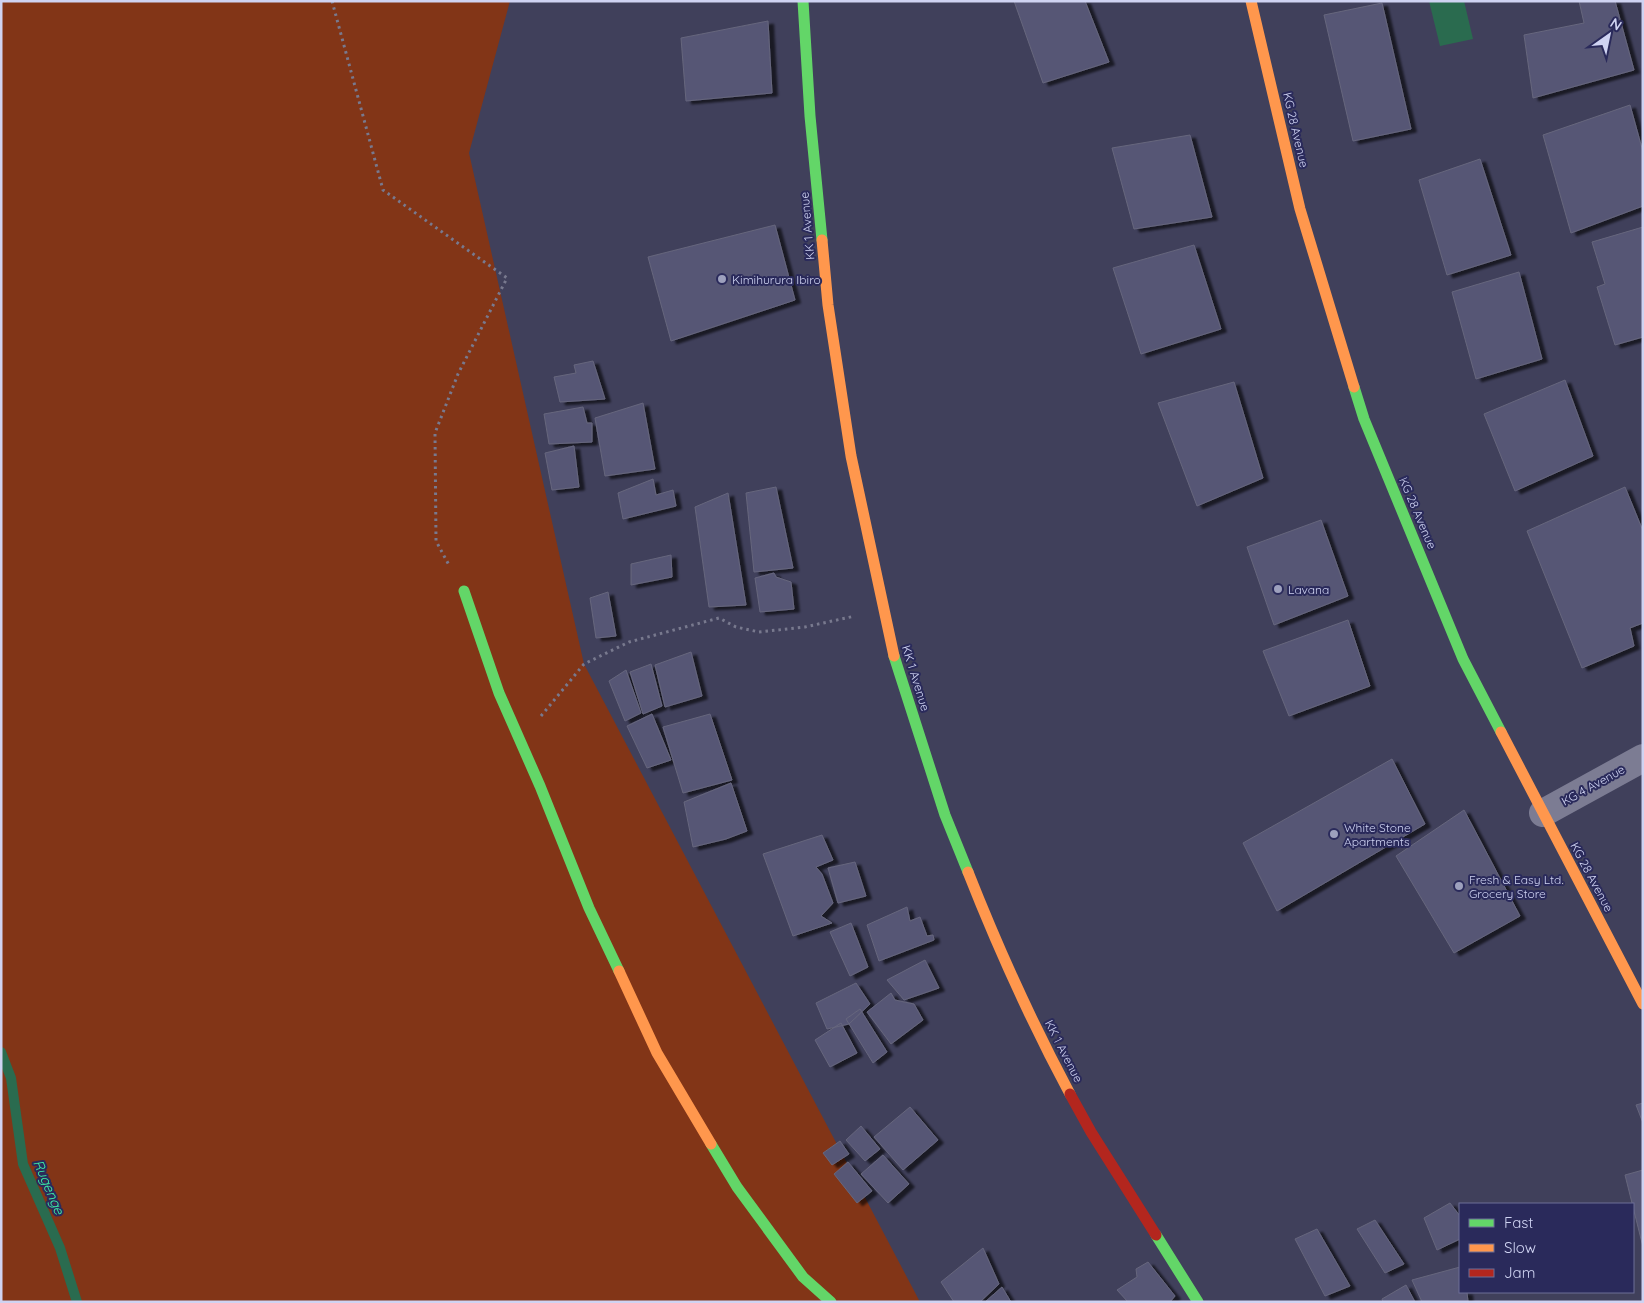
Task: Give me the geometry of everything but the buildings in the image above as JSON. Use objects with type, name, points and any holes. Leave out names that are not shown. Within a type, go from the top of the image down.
[{"type":"street","name":"KK 1 Avenue","points":[[803,1],[810,116],[828,305],[851,456],[894,656],[945,815],[984,913],[1050,1057],[1082,1115],[1198,1302]]},
{"type":"street","name":"KG 28 Avenue","points":[[1251,1],[1300,210],[1364,419],[1463,659],[1643,1004]]},
{"type":"street","points":[[464,591],[499,693],[540,786],[589,908],[657,1053],[737,1187],[804,1277],[831,1302]]},
{"type":"street","name":"KG 4 Avenue","points":[[1543,813],[1643,758]]},
{"type":"path","points":[[332,1],[383,190],[507,278],[458,374],[435,433],[436,541],[464,591]]},
{"type":"path","points":[[520,741],[584,664],[629,642],[719,618],[736,627],[759,632],[806,627],[884,610]]},
{"type":"shaded area","points":[[1,1],[510,1],[469,153],[584,664],[920,1302],[1,1302]]},
{"type":"shaded area","points":[[1429,1],[1464,1],[1473,39],[1440,46]]},
{"type":"waterway","name":"Rugenge","points":[[1,1052],[11,1078],[23,1164],[60,1248],[77,1302]]},
{"type":"traffic: fast","points":[[803,1],[810,116],[822,240]]},
{"type":"traffic: fast","points":[[1354,387],[1364,419],[1463,659],[1501,732]]},
{"type":"traffic: fast","points":[[464,591],[499,693],[540,786],[589,908],[619,971]]},
{"type":"traffic: fast","points":[[894,656],[945,815],[968,872]]},
{"type":"traffic: fast","points":[[711,1144],[737,1187],[803,1277],[831,1302]]},
{"type":"traffic: fast","points":[[1156,1235],[1198,1302]]},
{"type":"traffic: slow","points":[[1251,1],[1300,209],[1354,387]]},
{"type":"traffic: slow","points":[[822,240],[828,305],[851,456],[894,656]]},
{"type":"traffic: slow","points":[[1501,732],[1643,1004]]},
{"type":"traffic: slow","points":[[968,872],[1016,985],[1070,1094]]},
{"type":"traffic: slow","points":[[619,971],[657,1053],[711,1144]]},
{"type":"traffic: jam","points":[[1070,1094],[1091,1132],[1156,1235]]},
{"type":"place","name":"Kimihurura Ibiro","points":[[722,279]]},
{"type":"place","name":"Lavana","points":[[1278,589]]},
{"type":"place","name":"White Stone Apartments","points":[[1334,834]]},
{"type":"place","name":"Fresh & Easy Ltd. Grocery Store","points":[[1459,886]]}]
